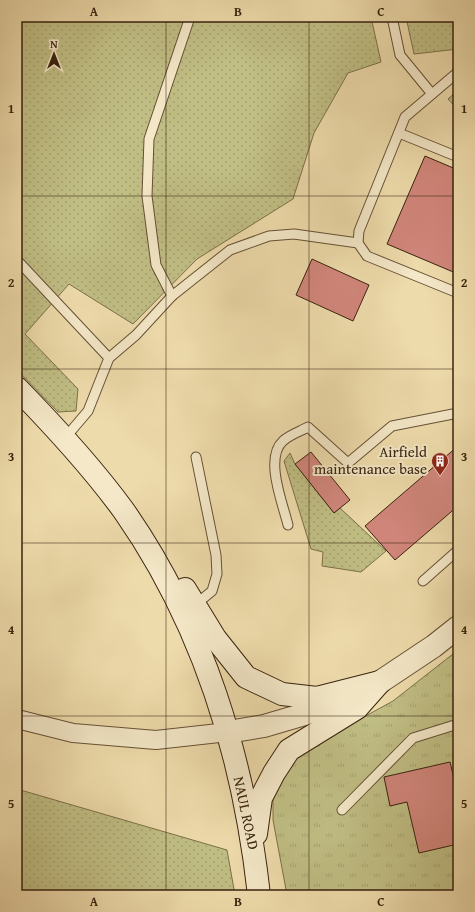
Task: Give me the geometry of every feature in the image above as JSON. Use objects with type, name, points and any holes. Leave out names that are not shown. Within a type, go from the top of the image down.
[{"type":"main road","points":[[17,388],[65,438],[124,511],[145,545],[186,591],[215,638],[246,677],[282,694],[317,698],[380,682]]},
{"type":"main road","name":"NAUL ROAD","points":[[145,545],[182,610],[215,690],[228,732],[254,851],[259,895]]},
{"type":"main road","points":[[228,732],[264,726],[315,711],[380,682],[434,646],[458,626]]},
{"type":"main road","points":[[254,851],[261,798],[274,773],[289,750],[357,708],[380,682]]},
{"type":"street","points":[[17,719],[73,734],[156,740],[228,732]]},
{"type":"lane","points":[[172,296],[156,265],[147,196],[149,139],[190,17]]},
{"type":"lane","points":[[392,17],[400,55],[432,94]]},
{"type":"lane","points":[[458,72],[405,117],[359,231],[358,243],[367,256],[458,293]]},
{"type":"lane","points":[[399,133],[458,157]]},
{"type":"lane","points":[[65,438],[88,411],[109,358],[136,335],[172,296],[230,250],[269,236],[294,234],[358,243]]},
{"type":"lane","points":[[17,260],[109,358]]},
{"type":"lane","points":[[288,525],[274,468],[275,453],[283,441],[308,427],[348,463],[392,426],[458,413]]},
{"type":"lane","points":[[195,605],[212,591],[217,574],[216,555],[196,457]]},
{"type":"lane","points":[[422,581],[458,550]]},
{"type":"lane","points":[[342,810],[413,738],[458,724]]},
{"type":"green space","points":[[17,17],[371,17],[381,62],[348,73],[314,133],[293,199],[197,259],[133,324],[69,284],[25,334],[78,389],[76,411],[58,412],[17,370]]},
{"type":"green space","points":[[406,17],[458,17],[458,49],[414,54]]},
{"type":"green space","points":[[458,90],[458,110],[448,99]]},
{"type":"green space","points":[[290,453],[295,464],[334,513],[340,508],[386,551],[361,572],[322,566],[323,552],[311,549],[284,461]]},
{"type":"green space","points":[[458,650],[458,895],[287,895],[273,820],[273,792],[291,757],[393,701]]},
{"type":"green space","points":[[17,789],[227,850],[235,895],[17,895]]},
{"type":"building","points":[[425,156],[458,170],[458,274],[387,244]]},
{"type":"building","points":[[312,259],[369,285],[353,321],[296,295]]},
{"type":"building","name":"Airfield maintenance base","points":[[458,446],[458,506],[395,560],[365,526]]},
{"type":"building","points":[[311,452],[350,500],[334,513],[295,464]]},
{"type":"building","points":[[450,762],[458,795],[458,844],[419,853],[407,802],[390,806],[384,777]]},
{"type":"place","name":"Airfield maintenance base","points":[[440,476]]}]
